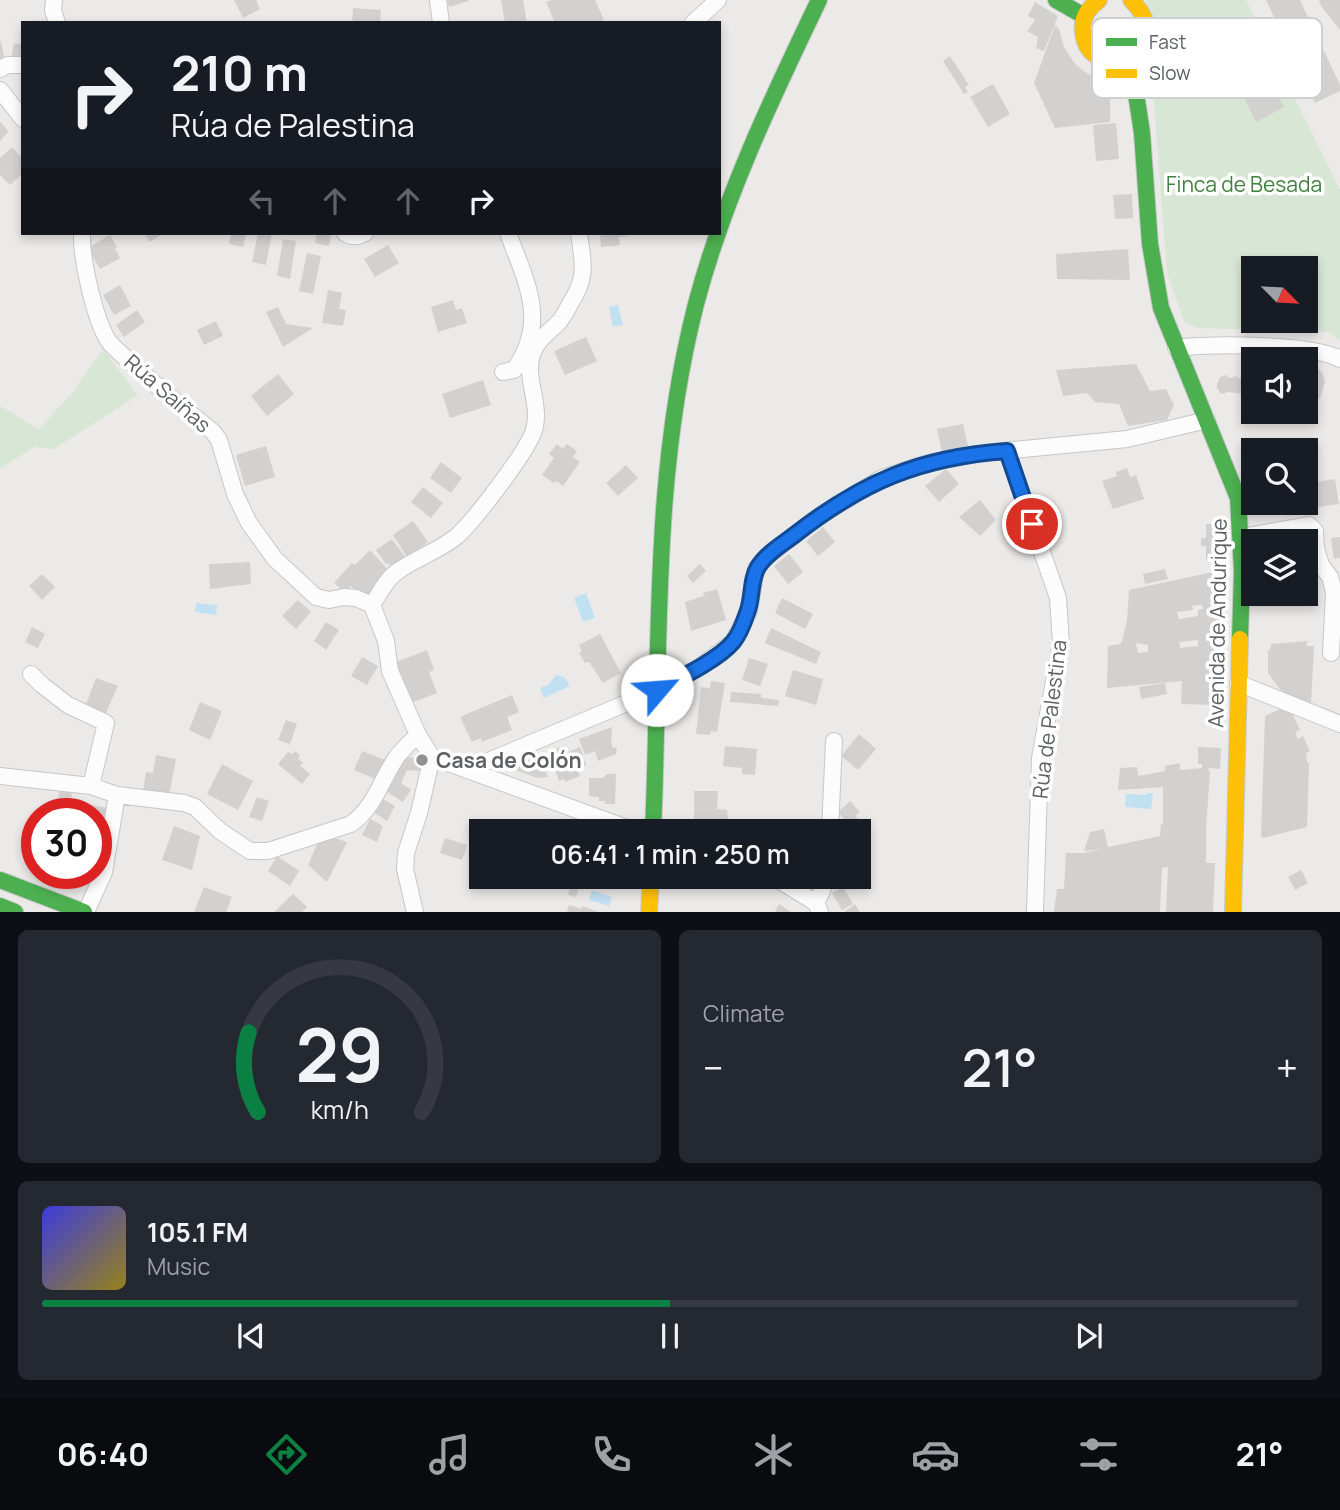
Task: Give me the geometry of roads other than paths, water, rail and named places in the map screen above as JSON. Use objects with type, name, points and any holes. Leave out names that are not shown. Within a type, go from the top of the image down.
[{"type":"main road","points":[[721,233],[751,148],[819,0]]},
{"type":"main road","points":[[1056,0],[1084,16]]},
{"type":"main road","points":[[1092,50],[1083,37],[1084,16],[1099,0]]},
{"type":"main road","points":[[1131,0],[1142,10],[1146,18]]},
{"type":"main road","name":"Avenida de Andurique","points":[[1136,98],[1142,133],[1150,244],[1161,309],[1238,498],[1241,529]]},
{"type":"main road","points":[[653,819],[657,613],[663,510],[674,416],[696,303],[720,235]]},
{"type":"main road","name":"Avenida de Andurique","points":[[1233,912],[1241,574]]},
{"type":"main road","points":[[0,880],[85,912]]},
{"type":"main road","points":[[649,912],[650,889]]},
{"type":"main road","points":[[0,906],[15,912]]},
{"type":"street","points":[[54,0],[53,16],[56,21]]},
{"type":"street","points":[[438,0],[441,21]]},
{"type":"street","points":[[695,21],[718,0]]},
{"type":"street","points":[[0,69],[8,65],[21,65]]},
{"type":"street","points":[[0,90],[21,116]]},
{"type":"street","name":"Rúa Saíñas","points":[[82,235],[83,259],[103,331],[110,342],[158,388],[213,432],[219,440],[234,494],[249,523],[275,559],[317,597],[329,600],[356,598],[372,605]]},
{"type":"street","points":[[503,372],[514,370],[524,356],[531,331],[533,307],[509,235]]},
{"type":"street","points":[[579,235],[584,273],[581,287],[561,320],[536,344],[531,356],[529,372],[535,393],[536,416],[533,432],[526,446],[474,518],[457,536],[392,575],[372,605],[386,641],[390,671],[418,734],[432,757],[602,819]]},
{"type":"street","points":[[1175,348],[1200,346],[1296,349],[1329,353],[1340,359]]},
{"type":"street","points":[[467,770],[657,690],[696,669],[733,642],[748,611],[756,569],[766,557],[821,514],[882,478],[929,463],[983,453],[1127,439],[1207,420]]},
{"type":"street","name":"Rúa de Palestina","points":[[1007,451],[1058,598],[1061,643],[1040,758],[1035,912]]},
{"type":"street","points":[[1287,529],[1309,525],[1313,529]]},
{"type":"street","points":[[1318,555],[1321,565],[1335,577],[1330,628],[1331,653]]},
{"type":"street","points":[[31,674],[68,705],[106,723],[91,786]]},
{"type":"street","points":[[1238,683],[1340,724]]},
{"type":"street","points":[[0,776],[91,786],[117,795],[184,803],[195,807],[236,843],[250,851],[268,851],[351,824],[362,816],[372,804],[398,756],[418,734]]},
{"type":"street","points":[[831,819],[834,741]]},
{"type":"street","points":[[415,912],[405,869],[405,853],[432,757]]},
{"type":"street","points":[[85,912],[104,872],[117,795]]},
{"type":"street","points":[[791,889],[818,908],[822,889]]},
{"type":"water","points":[[618,305],[623,325],[613,327],[609,307]]},
{"type":"water","points":[[586,593],[595,618],[583,622],[574,598]]},
{"type":"water","points":[[196,603],[217,605],[216,615],[195,612]]},
{"type":"water","points":[[556,675],[564,677],[570,686],[544,698],[540,688],[548,685]]},
{"type":"water","points":[[1153,793],[1151,809],[1125,807],[1126,794]]},
{"type":"water","points":[[592,890],[612,897],[609,906],[589,900]]},
{"type":"place","name":"Casa de Colón","points":[[422,760]]},
{"type":"park label","name":"Finca de Besada","points":[[1244,184]]}]
